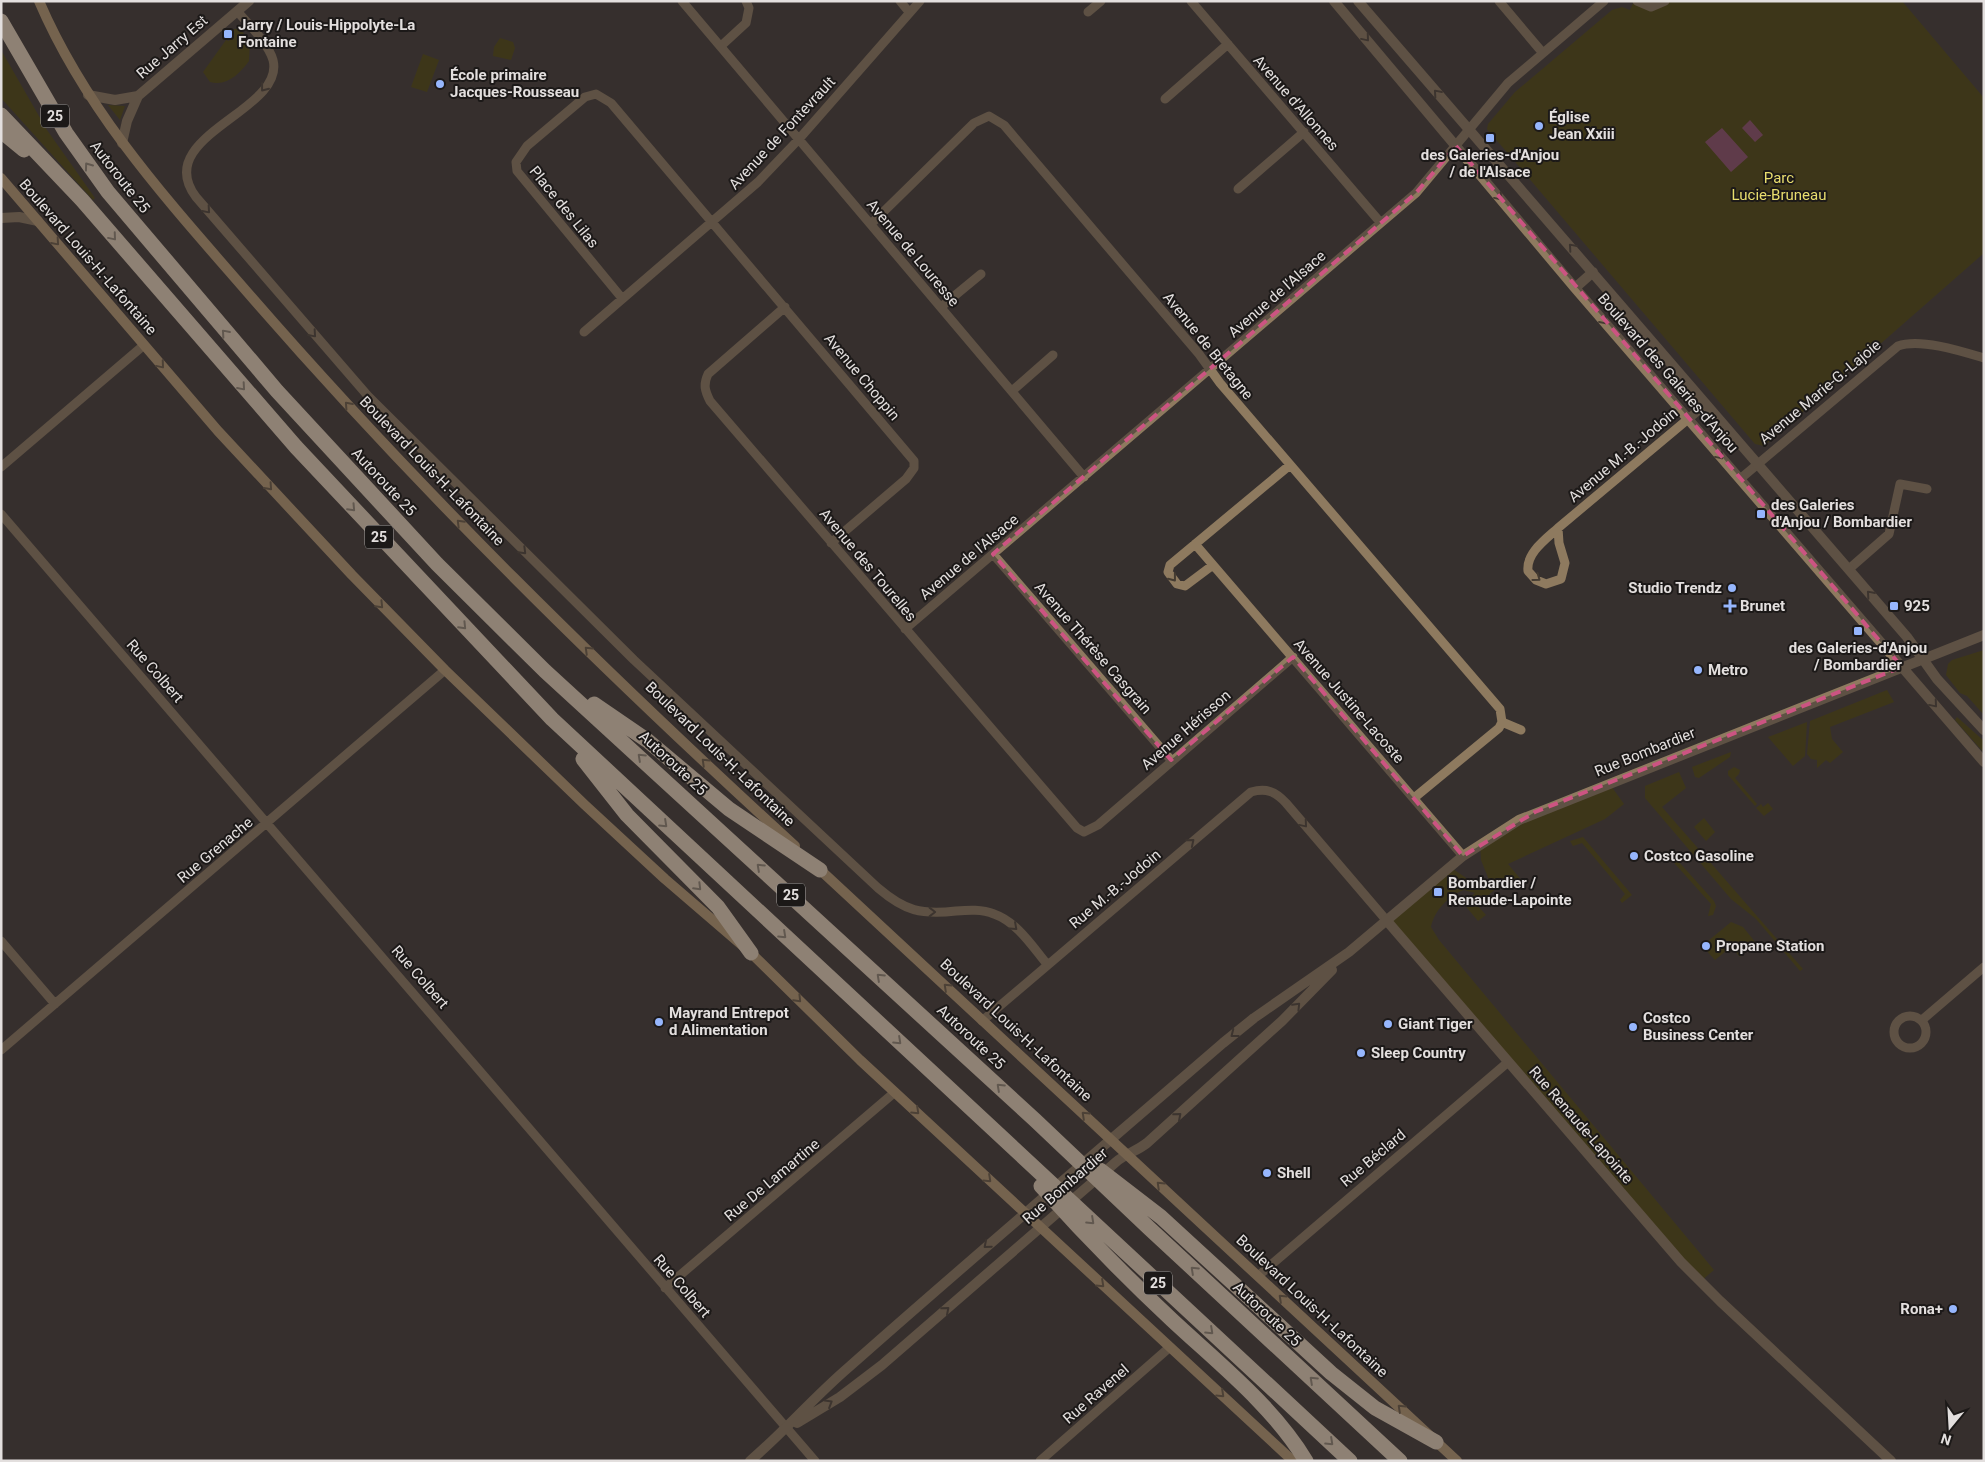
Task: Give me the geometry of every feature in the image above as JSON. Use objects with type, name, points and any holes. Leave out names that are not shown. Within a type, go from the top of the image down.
[{"type":"highway","name":"Autoroute 25","points":[[1,21],[30,74],[75,148],[108,192],[277,391],[386,510],[545,670],[1035,1120],[1400,1461]]},
{"type":"highway","name":"25","points":[[1,115],[82,200],[277,426],[442,604],[552,719],[1350,1461]]},
{"type":"highway","points":[[1,131],[82,200]]},
{"type":"highway","points":[[545,670],[648,741],[729,809],[820,870]]},
{"type":"highway","points":[[552,719],[627,814],[718,907],[751,953]]},
{"type":"highway","points":[[966,1104],[1114,1267],[1262,1407],[1293,1440],[1306,1461]]},
{"type":"highway","points":[[1035,1120],[1161,1217],[1296,1342],[1360,1396],[1375,1408],[1436,1442]]},
{"type":"main road","name":"Boulevard Louis-H.-Lafontaine","points":[[39,1],[88,95],[122,143],[282,332],[389,450],[586,647],[820,870],[1457,1461]]},
{"type":"main road","name":"Boulevard Louis-H.-Lafontaine","points":[[1,178],[279,498],[445,670],[651,866],[751,953],[834,1035],[1293,1461]]},
{"type":"street","name":"Rue Jarry Est","points":[[122,143],[127,121],[138,96],[249,1]]},
{"type":"street","name":"Avenue de Louresse","points":[[682,1],[1084,477]]},
{"type":"street","points":[[721,46],[746,23],[750,8],[746,1]]},
{"type":"street","points":[[900,1],[909,12]]},
{"type":"street","name":"Avenue de Fontevrault","points":[[584,332],[622,297],[744,196],[799,139],[920,1]]},
{"type":"street","points":[[1088,12],[1101,1]]},
{"type":"street","name":"Avenue d'Allonnes","points":[[1191,1],[1380,222]]},
{"type":"street","name":"Boulevard des Galeries-d'Anjou","points":[[1334,1],[1574,288],[1984,762]]},
{"type":"street","name":"Boulevard des Galeries-d'Anjou","points":[[1358,1],[1907,637],[1937,679],[1984,730]]},
{"type":"street","points":[[1499,1],[1542,52]]},
{"type":"street","name":"Avenue de l'Alsace","points":[[905,629],[1416,193],[1508,83],[1604,1]]},
{"type":"street","points":[[1637,1],[1651,7],[1665,1]]},
{"type":"street","name":"Boulevard Louis-H.-Lafontaine","points":[[237,11],[271,54],[274,66],[267,86],[199,146],[188,162],[186,175],[189,186],[208,212],[362,390],[627,653],[878,888],[896,902],[916,911],[934,913],[970,910],[993,913],[1016,928],[1047,964]]},
{"type":"street","points":[[1165,99],[1228,44]]},
{"type":"street","name":"Place des Lilas","points":[[622,297],[518,171],[516,162],[521,153],[580,101],[596,94],[611,103],[712,221]]},
{"type":"street","name":"Rue Jarry Est","points":[[88,95],[116,100],[138,96]]},
{"type":"street","name":"Avenue de Bretagne","points":[[871,224],[974,123],[989,116],[997,119],[1290,465],[1500,709],[1502,722]]},
{"type":"street","points":[[1238,190],[1304,132]]},
{"type":"street","points":[[1,218],[19,217],[38,221]]},
{"type":"street","name":"Avenue Choppin","points":[[712,221],[914,461],[914,468],[906,479],[831,543]]},
{"type":"street","points":[[1574,288],[1593,272]]},
{"type":"street","points":[[941,307],[981,274]]},
{"type":"street","name":"Avenue des Tourelles","points":[[785,308],[708,374],[704,382],[705,391],[710,402],[1071,822],[1084,832],[1098,824]]},
{"type":"street","name":"Avenue Marie-G.-Lajoie","points":[[1740,479],[1898,346],[1910,343],[1922,344],[1984,358]]},
{"type":"street","points":[[1,467],[144,344]]},
{"type":"street","points":[[1012,391],[1052,356]]},
{"type":"street","name":"Avenue M.-B.-Jodoin","points":[[1558,528],[1565,569],[1561,579],[1546,584],[1532,576],[1528,571],[1529,561],[1535,550],[1558,528],[1706,404]]},
{"type":"street","points":[[1213,564],[1182,587],[1177,584],[1167,569],[1290,465]]},
{"type":"street","points":[[1848,569],[1890,534],[1900,484],[1927,489]]},
{"type":"street","name":"Rue Colbert","points":[[1,514],[476,1063],[665,1288],[816,1461]]},
{"type":"street","name":"Avenue Justine-Lacoste","points":[[1196,544],[1463,856]]},
{"type":"street","name":"Avenue Thérèse Casgrain","points":[[993,554],[1172,760]]},
{"type":"street","name":"Rue Bombardier","points":[[750,1461],[787,1428],[822,1390],[1111,1138],[1254,1018],[1349,952],[1463,856],[1505,828],[1535,812],[1984,635]]},
{"type":"street","name":"Avenue Hérisson","points":[[1098,824],[1293,657]]},
{"type":"street","name":"Rue Grenache","points":[[1,1050],[268,824],[445,670]]},
{"type":"street","points":[[1414,798],[1493,733],[1502,722],[1520,730]]},
{"type":"street","name":"Rue M.-B.-Jodoin","points":[[982,1020],[1251,792],[1261,789],[1270,790]]},
{"type":"street","name":"Rue Renaude-Lapointe","points":[[1270,790],[1286,803],[1681,1262],[1891,1461]]},
{"type":"street","points":[[1,941],[54,1004]]},
{"type":"street","name":"Rue Bombardier","points":[[787,1428],[840,1397],[882,1365],[1126,1153],[1141,1148],[1282,1021],[1349,952]]},
{"type":"street","points":[[1922,1020],[1984,967]]},
{"type":"street","name":"Rue Béclard","points":[[1258,1276],[1508,1063]]},
{"type":"street","name":"Rue De Lamartine","points":[[665,1288],[895,1092]]},
{"type":"street","name":"Rue Ravenel","points":[[1040,1461],[1170,1347]]},
{"type":"highlighted area","points":[[1456,146],[1902,667],[1535,812],[1463,856],[1293,657],[1171,760],[993,554],[1416,193]]},
{"type":"green space","name":"Parc Lucie-Bruneau","points":[[1634,1],[1902,1],[1984,98],[1984,253],[1764,446],[1755,444],[1487,129],[1488,124],[1515,92],[1612,10],[1622,7],[1630,10]]},
{"type":"green space","points":[[234,29],[240,29],[250,41],[249,61],[242,70],[227,81],[222,83],[210,82],[203,72],[226,40],[229,41]]},
{"type":"green space","points":[[500,38],[513,42],[515,48],[511,60],[493,56],[494,47]]},
{"type":"green space","points":[[1,50],[47,130],[95,198],[93,200],[1,98]]},
{"type":"green space","points":[[423,54],[439,60],[427,92],[411,87]]},
{"type":"green space","points":[[108,105],[125,106],[120,120]]},
{"type":"green space","points":[[1984,650],[1984,715],[1967,696],[1960,693],[1946,675],[1948,664],[1952,660]]},
{"type":"green space","points":[[1887,690],[1894,702],[1830,727],[1832,739],[1843,752],[1830,763],[1826,760],[1817,768],[1817,760],[1811,759],[1807,754],[1810,721]]},
{"type":"green space","points":[[1957,717],[1984,741],[1984,753],[1955,720]]},
{"type":"green space","points":[[1807,722],[1805,756],[1793,766],[1768,737]]},
{"type":"green space","points":[[1731,752],[1730,757],[1699,778],[1695,777],[1692,767]]},
{"type":"green space","points":[[1734,767],[1740,770],[1735,778],[1757,804],[1755,806],[1728,775],[1728,771]]},
{"type":"green space","points":[[1679,772],[1686,788],[1662,807],[1803,969],[1800,971],[1756,919],[1731,899],[1645,798],[1645,786]]},
{"type":"green space","points":[[1609,783],[1624,804],[1605,819],[1508,864],[1523,882],[1516,888],[1507,879],[1477,905],[1486,915],[1478,921],[1463,903],[1475,893],[1464,890],[1458,892],[1443,904],[1435,915],[1431,927],[1439,940],[1714,1270],[1701,1281],[1387,921],[1450,867],[1481,888],[1489,880],[1481,860],[1480,844],[1535,812]]},
{"type":"green space","points":[[1768,803],[1773,809],[1764,816],[1756,808],[1761,804],[1763,807]]},
{"type":"green space","points":[[1704,818],[1715,832],[1706,841],[1694,827]]},
{"type":"green space","points":[[1583,837],[1632,895],[1622,903],[1620,900],[1625,894],[1582,843],[1573,846],[1570,841]]},
{"type":"green space","points":[[1670,852],[1714,901],[1716,906],[1713,915],[1708,916],[1711,904],[1667,855]]},
{"type":"green space","points":[[1731,922],[1743,927],[1756,943],[1740,957],[1731,947],[1715,960],[1702,946]]},
{"type":"shaded area","points":[[1750,120],[1763,135],[1755,142],[1742,128]]},
{"type":"shaded area","points":[[1722,128],[1748,157],[1731,172],[1705,142]]},
{"type":"place","name":"Jarry / Louis-Hippolyte-La Fontaine","points":[[228,34]]},
{"type":"place","name":"École primaire Jacques-Rousseau","points":[[440,84]]},
{"type":"place","name":"Église Jean Xxiii","points":[[1539,126]]},
{"type":"place","name":"des Galeries-d'Anjou / de l'Alsace","points":[[1490,138]]},
{"type":"place","name":"des Galeries d'Anjou / Bombardier","points":[[1761,514]]},
{"type":"place","name":"Studio Trendz","points":[[1732,588]]},
{"type":"place","name":"Brunet","points":[[1730,606]]},
{"type":"place","name":"925","points":[[1894,606]]},
{"type":"place","name":"des Galeries-d'Anjou / Bombardier","points":[[1858,631]]},
{"type":"place","name":"Metro","points":[[1698,670]]},
{"type":"place","name":"Costco Gasoline","points":[[1634,856]]},
{"type":"place","name":"Bombardier / Renaude-Lapointe","points":[[1438,892]]},
{"type":"place","name":"Propane Station","points":[[1706,946]]},
{"type":"place","name":"Mayrand Entrepot d Alimentation","points":[[659,1022]]},
{"type":"place","name":"Giant Tiger","points":[[1388,1024]]},
{"type":"place","name":"Costco Business Center","points":[[1633,1027]]},
{"type":"place","name":"Sleep Country","points":[[1361,1053]]},
{"type":"place","name":"Shell","points":[[1267,1173]]},
{"type":"place","name":"Rona+","points":[[1953,1309]]}]
